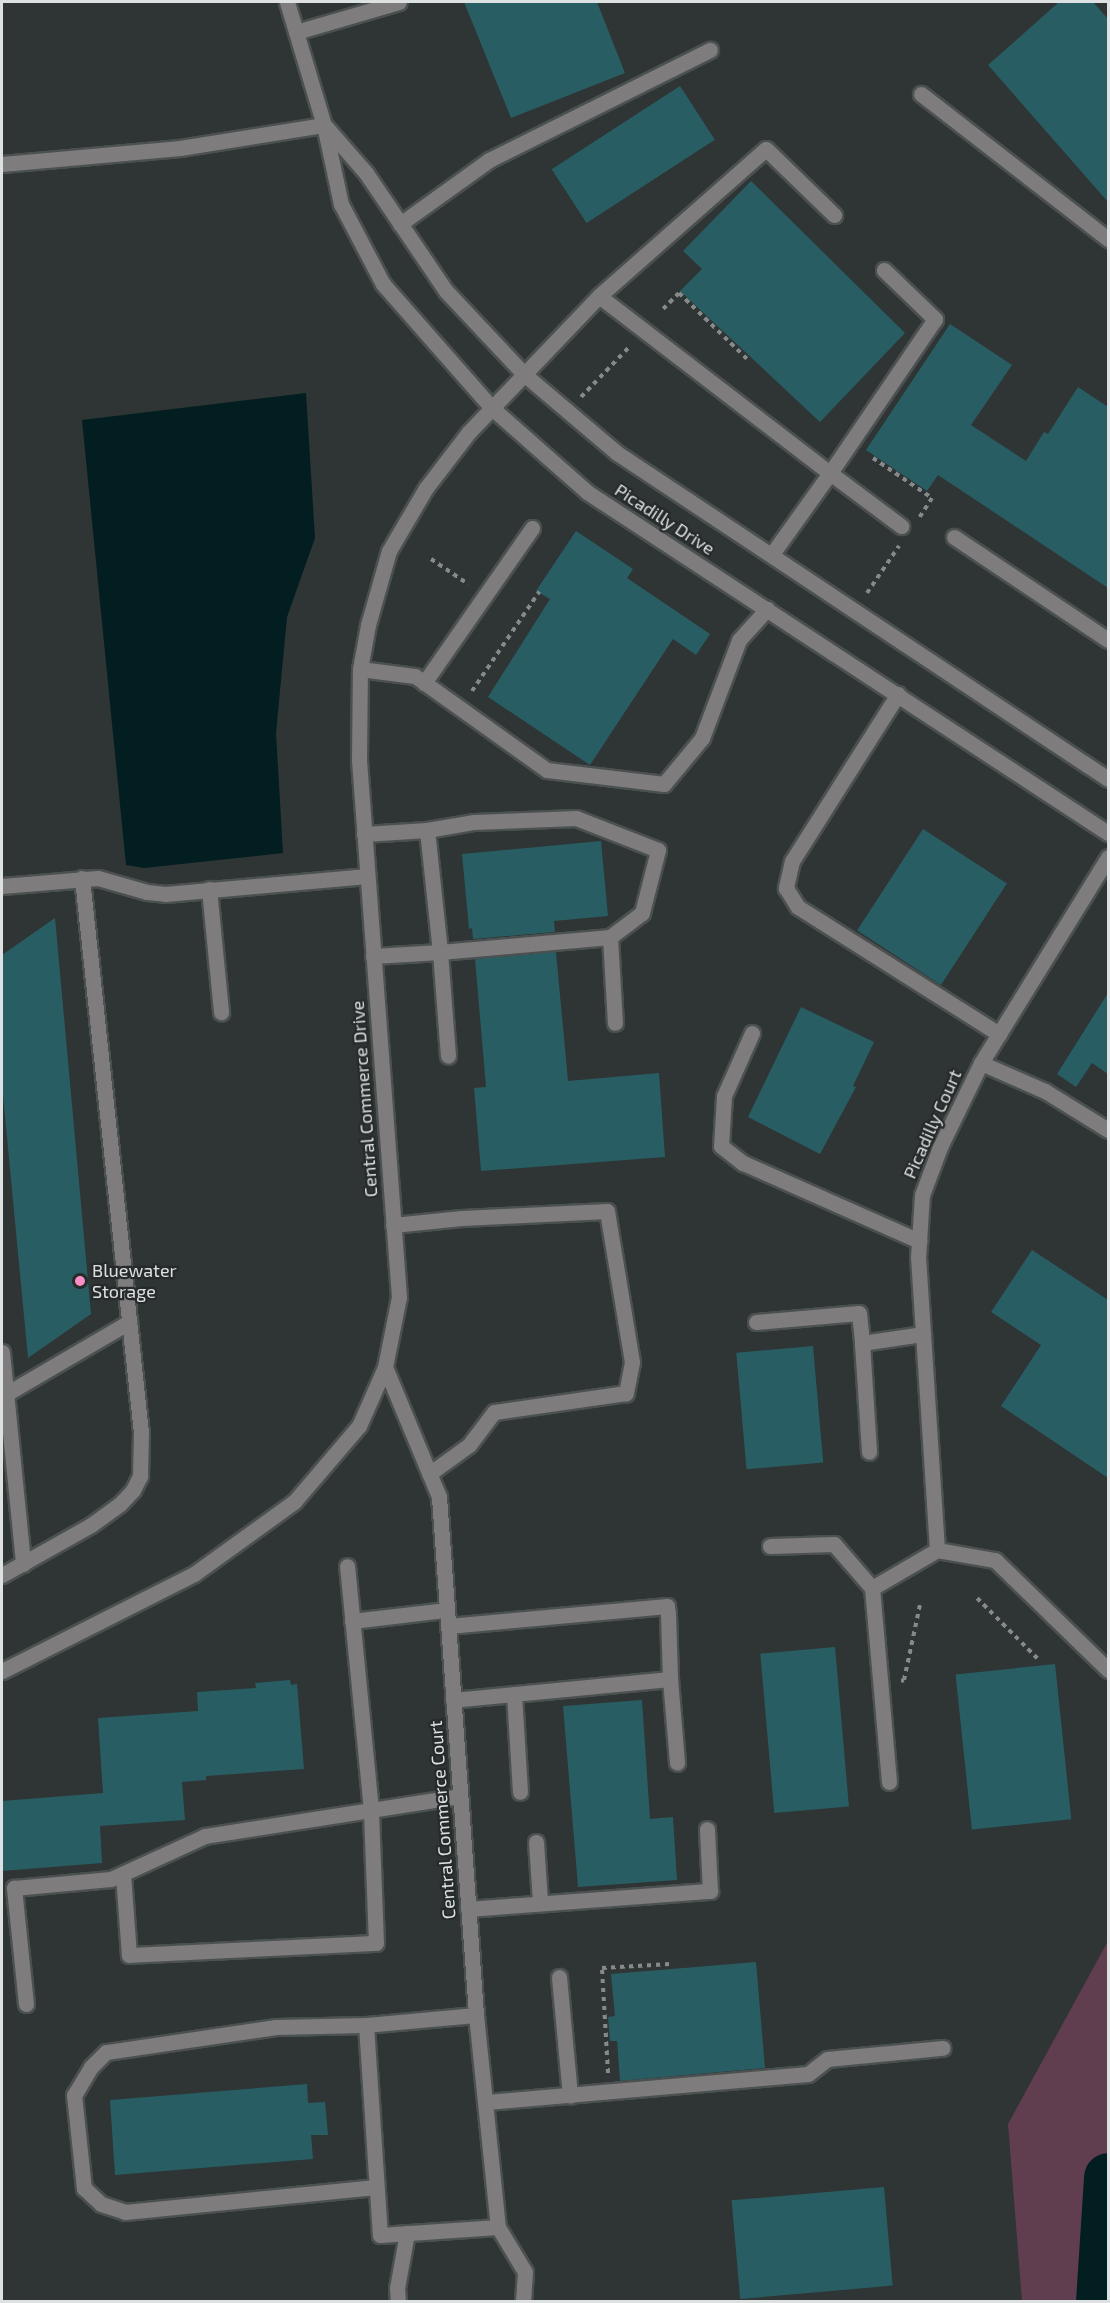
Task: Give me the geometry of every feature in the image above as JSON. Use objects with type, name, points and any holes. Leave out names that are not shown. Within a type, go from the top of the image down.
[{"type":"street","name":"Picadilly Drive","points":[[287,2],[324,125],[341,204],[383,284],[493,409],[587,492],[1108,833]]},
{"type":"street","points":[[296,32],[399,2]]},
{"type":"street","points":[[400,224],[489,160],[711,50]]},
{"type":"street","points":[[921,94],[1108,239]]},
{"type":"street","name":"Picadilly Drive","points":[[324,125],[366,173],[446,291],[525,375],[617,453],[1108,779]]},
{"type":"street","points":[[2,164],[180,148],[324,125]]},
{"type":"street","name":"Central Commerce Drive","points":[[2,1671],[194,1574],[294,1502],[359,1426],[385,1367],[399,1297],[359,760],[360,669],[368,625],[388,551],[426,488],[469,432],[599,296],[766,149],[834,215]]},
{"type":"street","points":[[772,554],[935,319],[884,270]]},
{"type":"street","points":[[599,296],[901,526]]},
{"type":"street","points":[[424,683],[532,528]]},
{"type":"street","points":[[954,537],[1108,640]]},
{"type":"street","points":[[360,669],[415,676],[547,770],[664,784],[702,738],[739,640],[767,609]]},
{"type":"street","points":[[898,694],[792,861],[786,888],[798,907],[999,1034]]},
{"type":"street","points":[[364,834],[427,830],[474,822],[576,818],[658,850],[642,913],[610,937],[373,956]]},
{"type":"street","points":[[427,830],[448,1056]]},
{"type":"street","name":"Picadilly Court","points":[[936,1550],[919,1241],[922,1195],[940,1147],[981,1063],[1108,857]]},
{"type":"street","points":[[2,886],[82,878],[107,879],[154,893],[367,876]]},
{"type":"street","points":[[2,1575],[91,1525],[120,1504],[133,1490],[140,1476],[141,1433],[82,878]]},
{"type":"street","points":[[209,889],[221,1012]]},
{"type":"street","points":[[610,937],[615,1023]]},
{"type":"street","points":[[752,1033],[724,1096],[721,1146],[743,1163],[919,1241]]},
{"type":"street","points":[[981,1063],[1045,1091],[1108,1130]]},
{"type":"street","points":[[393,1226],[462,1218],[607,1211],[632,1362],[626,1393],[494,1412],[469,1445],[429,1474]]},
{"type":"street","points":[[756,1322],[859,1313],[869,1452]]},
{"type":"street","points":[[4,1393],[129,1322]]},
{"type":"street","points":[[862,1343],[923,1334]]},
{"type":"street","points":[[2,1352],[4,1393],[23,1564]]},
{"type":"street","name":"Central Commerce Court","points":[[385,1367],[439,1497],[476,2015],[487,2102],[498,2227],[525,2272],[523,2301]]},
{"type":"street","points":[[770,1546],[834,1544],[872,1588],[889,1782]]},
{"type":"street","points":[[872,1588],[936,1550],[995,1560],[1108,1670]]},
{"type":"street","points":[[123,1874],[129,1956],[376,1942],[371,1810],[347,1566]]},
{"type":"street","points":[[448,1626],[667,1606],[677,1763]]},
{"type":"street","points":[[352,1621],[446,1610]]},
{"type":"street","points":[[453,1700],[670,1679]]},
{"type":"street","points":[[514,1694],[520,1792]]},
{"type":"street","points":[[26,2004],[14,1888],[111,1879],[205,1836],[460,1796]]},
{"type":"street","points":[[468,1909],[710,1891],[707,1828]]},
{"type":"street","points":[[536,1842],[540,1904]]},
{"type":"street","points":[[559,1977],[570,2095]]},
{"type":"street","points":[[376,2187],[125,2212],[101,2204],[84,2188],[74,2095],[91,2067],[106,2052],[276,2027],[366,2025],[476,2015]]},
{"type":"street","points":[[366,2025],[380,2235],[498,2227]]},
{"type":"street","points":[[487,2102],[808,2074],[827,2059],[942,2048]]},
{"type":"street","points":[[398,2301],[397,2288],[407,2233]]},
{"type":"path","points":[[663,309],[680,293],[747,358]]},
{"type":"path","points":[[580,398],[630,345]]},
{"type":"path","points":[[431,559],[468,584]]},
{"type":"path","points":[[478,697],[471,692],[539,592]]},
{"type":"path","points":[[977,1598],[1039,1660]]},
{"type":"path","points":[[900,1681],[904,1680],[920,1605]]},
{"type":"path","points":[[609,2092],[602,1968],[670,1964]]},
{"type":"shaded area","points":[[1108,1941],[1108,2301],[1022,2301],[1008,2124]]},
{"type":"water","points":[[306,393],[315,538],[287,617],[276,733],[283,853],[144,868],[126,865],[82,420]]},
{"type":"building","points":[[464,2],[597,2],[625,73],[511,118]]},
{"type":"building","points":[[1059,2],[1093,2],[1108,19],[1108,202],[988,65]]},
{"type":"building","points":[[680,86],[715,140],[587,223],[552,169]]},
{"type":"building","points":[[751,181],[905,333],[820,422],[680,291],[702,269],[683,251]]},
{"type":"building","points":[[950,324],[1012,365],[971,425],[1026,461],[1044,432],[1048,434],[1078,387],[1108,407],[1108,588],[938,475],[927,491],[866,450]]},
{"type":"building","points":[[576,531],[633,569],[627,578],[710,634],[696,655],[673,639],[590,765],[488,697],[550,599],[536,591]]},
{"type":"building","points":[[923,829],[1007,883],[941,985],[857,930]]},
{"type":"building","points":[[601,841],[608,916],[554,921],[555,932],[473,939],[472,928],[469,929],[462,854]]},
{"type":"building","points":[[55,918],[91,1314],[28,1358],[2,1085],[2,955]]},
{"type":"building","points":[[556,952],[568,1081],[659,1073],[665,1157],[481,1171],[474,1088],[486,1087],[475,959]]},
{"type":"building","points":[[1108,993],[1108,1074],[1092,1063],[1076,1087],[1057,1074]]},
{"type":"building","points":[[801,1007],[874,1042],[853,1086],[856,1087],[820,1154],[748,1117]]},
{"type":"building","points":[[1032,1250],[1108,1300],[1108,1478],[1001,1406],[1041,1345],[991,1312]]},
{"type":"building","points":[[813,1346],[823,1463],[746,1469],[736,1353]]},
{"type":"building","points":[[835,1647],[849,1806],[774,1813],[760,1654]]},
{"type":"building","points":[[1055,1664],[1071,1819],[972,1830],[956,1674]]},
{"type":"building","points":[[290,1680],[291,1685],[297,1684],[304,1769],[206,1776],[206,1780],[182,1782],[185,1820],[100,1826],[102,1863],[2,1871],[2,1801],[103,1793],[98,1718],[198,1711],[197,1692],[256,1688],[255,1683]]},
{"type":"building","points":[[642,1700],[650,1819],[673,1817],[677,1880],[578,1887],[563,1706]]},
{"type":"building","points":[[756,1962],[765,2068],[620,2081],[617,2041],[610,2041],[608,2017],[615,2016],[611,1974]]},
{"type":"building","points":[[307,2084],[308,2103],[325,2102],[328,2135],[311,2135],[313,2159],[115,2175],[110,2100]]},
{"type":"building","points":[[884,2187],[893,2286],[740,2299],[732,2200]]},
{"type":"waterway","points":[[1100,2302],[1108,2177]]},
{"type":"place","name":"Bluewater Storage","points":[[80,1281]]}]
